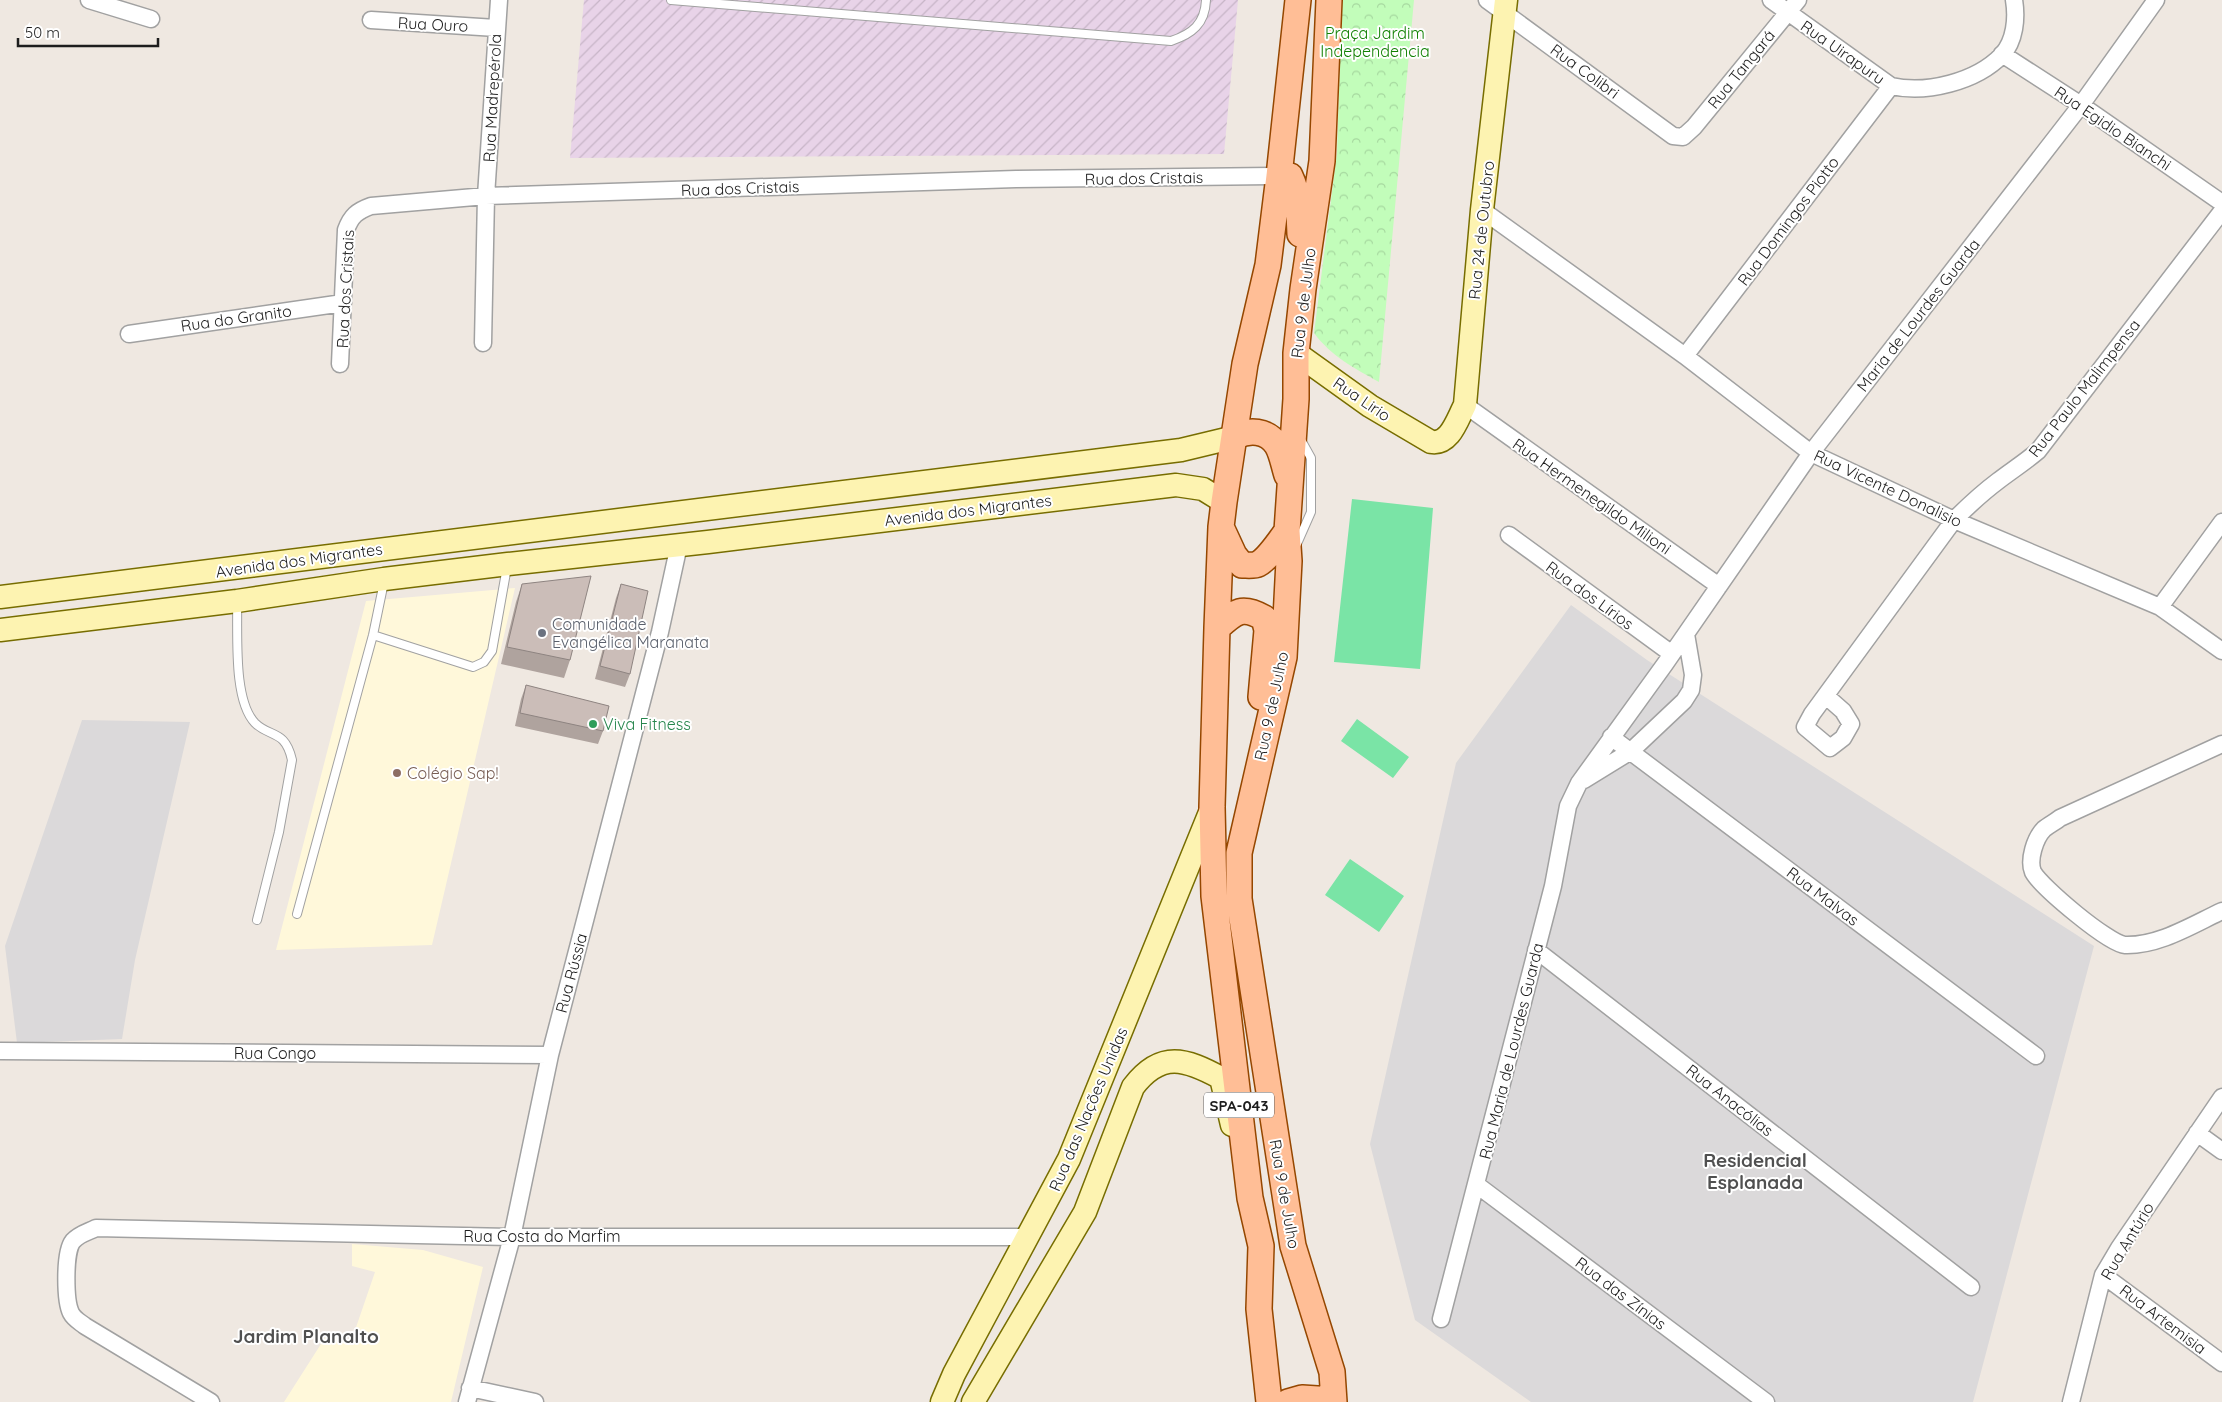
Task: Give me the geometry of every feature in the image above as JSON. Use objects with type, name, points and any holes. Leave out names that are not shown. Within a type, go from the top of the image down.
[{"type":"main road","name":"Rua 9 de Julho","points":[[1269,1402],[1258,1309],[1261,1246],[1250,1198],[1214,896],[1212,807],[1216,628],[1221,527],[1245,364],[1268,265],[1298,0]]},
{"type":"main road","name":"Rua 9 de Julho","points":[[1329,0],[1322,161],[1303,290],[1296,353],[1284,657],[1239,854],[1238,899],[1288,1221],[1293,1246],[1332,1372],[1338,1401]]},
{"type":"main road","points":[[1279,176],[1290,176],[1299,201],[1300,236],[1296,271],[1303,290]]},
{"type":"main road","points":[[1235,437],[1245,432],[1265,434],[1277,445],[1291,487]]},
{"type":"main road","points":[[1221,527],[1234,555],[1242,565],[1257,565],[1288,531]]},
{"type":"main road","points":[[1216,628],[1232,614],[1244,610],[1264,618],[1267,630],[1261,695],[1233,820],[1239,854]]},
{"type":"main road","points":[[1288,1402],[1302,1398],[1338,1401]]},
{"type":"street","points":[[89,0],[151,20]]},
{"type":"street","name":"Rua Madrepérola","points":[[483,343],[486,196],[499,0]]},
{"type":"street","name":"Rua Uirapuru","points":[[1772,0],[1793,6],[1891,86],[1904,89],[1929,88],[1959,81],[1981,70],[2002,54]]},
{"type":"street","points":[[2002,54],[2011,39],[2016,19],[2014,0]]},
{"type":"street","name":"Maria de Lourdes Guarda","points":[[1686,634],[1811,453],[2081,104],[2156,0]]},
{"type":"street","name":"Rua Colibri","points":[[1500,4],[1672,136],[1683,137]]},
{"type":"street","name":"Rua 24 de Outubro","points":[[1431,442],[1438,443],[1444,441],[1464,405],[1500,4]]},
{"type":"street","name":"Rua Tangará","points":[[1683,137],[1694,127],[1793,6]]},
{"type":"street","name":"Rua Ouro","points":[[371,20],[496,28]]},
{"type":"street","name":"Rua Egidio Bianchi","points":[[2002,54],[2081,104],[2222,203]]},
{"type":"street","name":"Rua Domingos Piotto","points":[[1685,356],[1891,86]]},
{"type":"street","name":"Rua dos Cristais","points":[[340,364],[346,230],[350,219],[359,211],[371,206],[486,196],[1016,179],[1279,176]]},
{"type":"street","name":"Rua Vicente Donalisio","points":[[1482,210],[1685,356],[1811,453],[1954,520],[2160,607],[2222,651]]},
{"type":"street","name":"Rua Paulo Malimpensa","points":[[1826,696],[1954,520],[1998,480],[2023,464],[2038,451],[2222,211]]},
{"type":"street","name":"Rua do Granito","points":[[130,334],[343,303]]},
{"type":"street","name":"Rua Lirio","points":[[1296,353],[1370,406],[1431,442]]},
{"type":"street","name":"Rua Hermenegildo Milioni","points":[[1464,405],[1719,586]]},
{"type":"street","name":"Avenida dos Migrantes","points":[[0,597],[1181,450],[1235,437]]},
{"type":"street","name":"Avenida dos Migrantes","points":[[0,630],[227,603],[384,579],[1176,485],[1203,489],[1224,502]]},
{"type":"street","name":"Avenida dos Migrantes","points":[[708,542],[698,532],[698,528],[703,522],[717,515],[824,503],[846,492]]},
{"type":"street","name":"Avenida dos Migrantes","points":[[384,579],[392,561],[401,555],[571,535],[598,522]]},
{"type":"street","points":[[2160,607],[2222,522]]},
{"type":"street","name":"Rua dos Lírios","points":[[1509,535],[1672,654]]},
{"type":"street","name":"Rua Rússia","points":[[468,1395],[512,1237],[550,1055],[660,632],[679,545]]},
{"type":"street","points":[[290,593],[282,588],[279,583],[278,573],[285,565],[297,559]]},
{"type":"street","points":[[222,570],[237,579],[239,586],[238,591],[227,603]]},
{"type":"street","points":[[1579,783],[1631,751],[1679,707],[1691,690],[1693,675],[1686,634]]},
{"type":"street","name":"Rua Maria de Lourdes Guarda","points":[[1441,1319],[1553,886],[1568,806],[1579,783],[1686,634]]},
{"type":"street","name":"Rua Malvas","points":[[1611,737],[2036,1056]]},
{"type":"street","points":[[2222,744],[2060,818],[2043,830],[2032,853],[2033,872],[2042,883],[2096,932],[2123,945],[2142,944],[2174,934],[2222,911]]},
{"type":"street","name":"Rua das Nações Unidas","points":[[942,1402],[954,1374],[1069,1159],[1212,807]]},
{"type":"street","name":"Rua Anacólias","points":[[1536,950],[1971,1287]]},
{"type":"street","name":"Rua Congo","points":[[0,1051],[550,1055]]},
{"type":"street","name":"Rua das Nações Unidas","points":[[974,1402],[1085,1212],[1133,1087],[1144,1073],[1169,1061],[1181,1061],[1198,1065],[1221,1078],[1250,1198]]},
{"type":"street","name":"Rua Antúrio","points":[[2071,1402],[2103,1275],[2119,1248],[2222,1097]]},
{"type":"street","points":[[2198,1133],[2222,1151]]},
{"type":"street","name":"Rua das Zínias","points":[[1477,1184],[1766,1402]]},
{"type":"street","name":"Rua Costa do Marfim","points":[[211,1402],[77,1320],[72,1315],[68,1304],[67,1253],[72,1242],[82,1234],[96,1228],[512,1237],[1028,1237]]},
{"type":"street","name":"Rua Artemisia","points":[[2103,1275],[2222,1363]]},
{"type":"street","points":[[468,1395],[535,1402]]},
{"type":"lane","points":[[671,0],[1171,41],[1188,35],[1197,26],[1206,10],[1206,0]]},
{"type":"lane","points":[[1288,561],[1311,512],[1311,458],[1294,428]]},
{"type":"lane","points":[[373,635],[473,667],[484,662],[492,651],[508,564]]},
{"type":"lane","points":[[298,914],[373,635],[384,579]]},
{"type":"lane","points":[[227,603],[242,697],[255,723],[276,734],[285,742],[292,760],[279,832],[257,920]]},
{"type":"shaded area","points":[[584,0],[1238,0],[1224,154],[570,158]]},
{"type":"shaded area","name":"Colégio Sap!","points":[[515,588],[432,945],[276,950],[366,601]]},
{"type":"shaded area","name":"Residencial Esplanada","points":[[1571,605],[1647,660],[2094,946],[1973,1402],[1531,1402],[1415,1320],[1370,1144],[1456,763]]},
{"type":"shaded area","points":[[82,720],[190,722],[135,960],[122,1039],[17,1043],[5,946]]},
{"type":"shaded area","points":[[352,1244],[423,1250],[483,1267],[451,1402],[284,1402],[328,1333],[351,1342],[375,1272],[352,1266]]},
{"type":"green space","name":"Praça Jardim Independencia","points":[[1342,0],[1414,0],[1379,382],[1335,355],[1314,333],[1337,153]]},
{"type":"green space","points":[[1352,499],[1433,508],[1420,669],[1334,662]]},
{"type":"green space","points":[[1357,719],[1409,757],[1393,778],[1341,741]]},
{"type":"green space","points":[[1350,859],[1404,896],[1379,932],[1325,895]]},
{"type":"building","name":"Comunidade Evangélica Maranata","points":[[591,576],[570,660],[507,647],[522,584]]},
{"type":"building","points":[[621,584],[648,591],[630,674],[600,666]]},
{"type":"building","points":[[526,685],[609,706],[603,731],[520,713]]},
{"type":"place","name":"Comunidade Evangélica Maranata","points":[[542,633]]},
{"type":"place","name":"Viva Fitness","points":[[593,724]]},
{"type":"place","name":"Colégio Sap!","points":[[397,773]]},
{"type":"district","name":"Residencial Esplanada","points":[[1755,1171]]},
{"type":"district","name":"Jardim Planalto","points":[[306,1336]]}]
